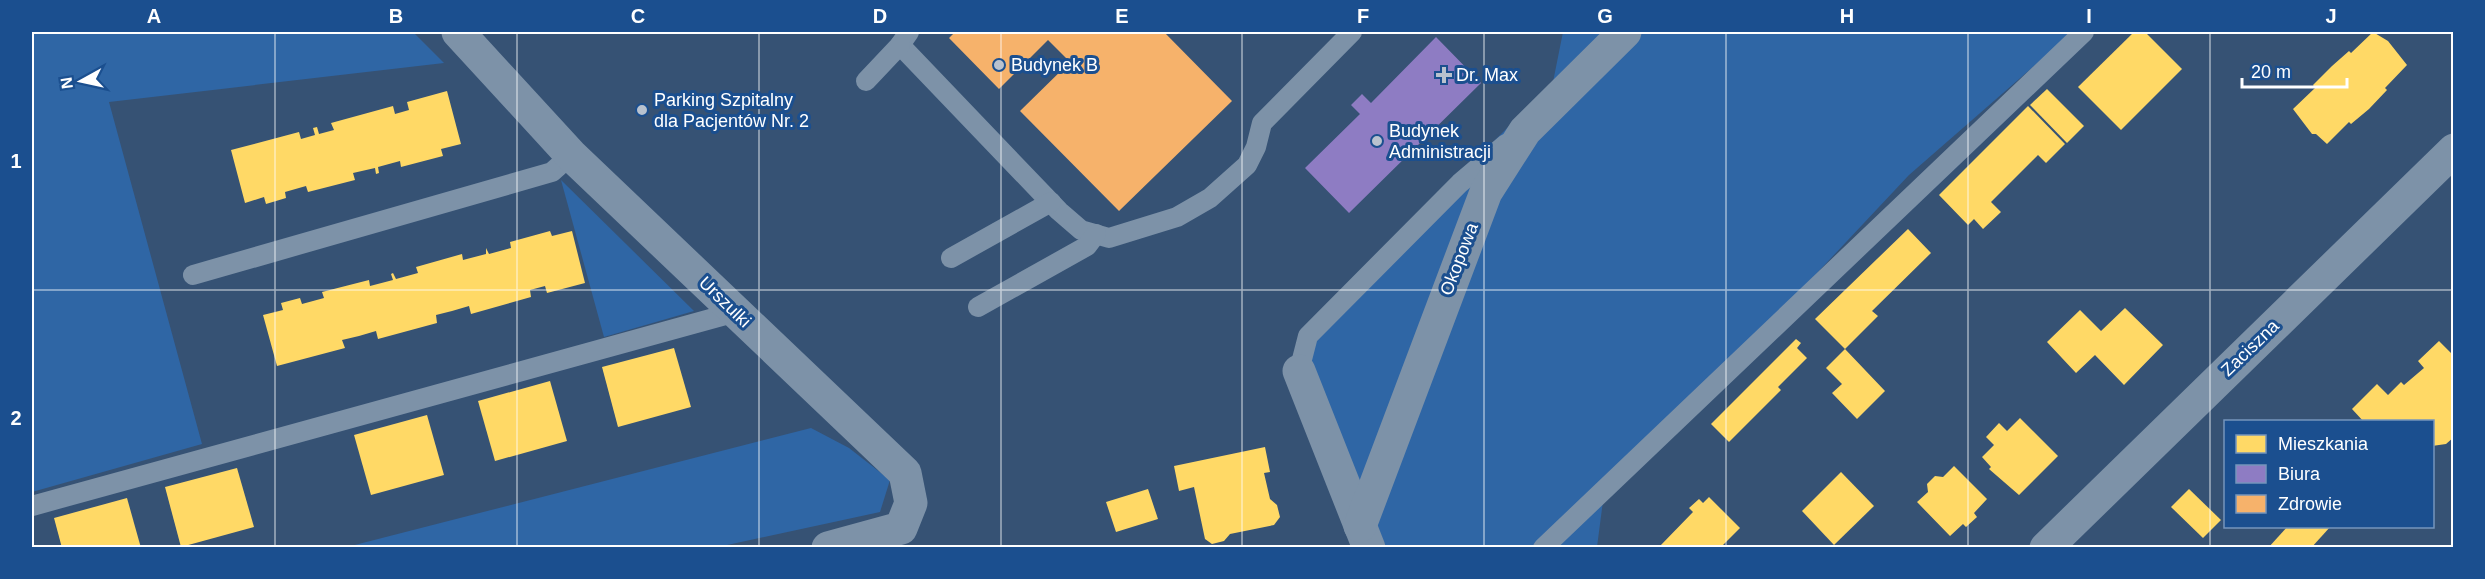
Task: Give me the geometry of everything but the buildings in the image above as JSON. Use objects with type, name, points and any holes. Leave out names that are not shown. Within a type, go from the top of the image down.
[{"type":"street","name":"Urszulki","points":[[458,32],[572,155],[905,473],[911,503],[901,528],[828,548]]},
{"type":"street","name":"Okopowa","points":[[1365,537],[1471,225],[1503,161],[1531,124],[1625,32]]},
{"type":"street","name":"Zaciszna","points":[[2046,548],[2454,150]]},
{"type":"street","points":[[1299,371],[1365,537]]},
{"type":"lane","points":[[866,81],[904,38],[1051,202],[1081,230],[1109,238],[1177,217],[1210,198],[1247,165],[1256,147],[1262,123],[1352,32]]},
{"type":"lane","points":[[1543,548],[2084,32]]},
{"type":"lane","points":[[1299,371],[1308,336],[1316,327],[1460,183],[1531,124]]},
{"type":"lane","points":[[193,275],[552,172],[572,155]]},
{"type":"lane","points":[[951,258],[1051,202]]},
{"type":"lane","points":[[978,307],[1086,246],[1096,234]]},
{"type":"lane","points":[[32,506],[736,312]]},
{"type":"shaded area","points":[[32,32],[413,32],[444,63],[109,102],[202,444],[32,492]]},
{"type":"shaded area","points":[[1563,32],[2073,32],[1909,175],[1603,501],[1597,547],[1386,547],[1300,336],[1553,82]]},
{"type":"shaded area","points":[[561,180],[694,311],[604,337]]},
{"type":"shaded area","points":[[811,428],[849,448],[890,480],[880,512],[718,547],[343,548]]},
{"type":"place","name":"Budynek B","points":[[999,65]]},
{"type":"place","name":"Dr. Max","points":[[1444,75]]},
{"type":"place","name":"Parking Szpitalny dla Pacjentów Nr. 2","points":[[642,110]]},
{"type":"place","name":"Budynek Administracji","points":[[1377,141]]}]
